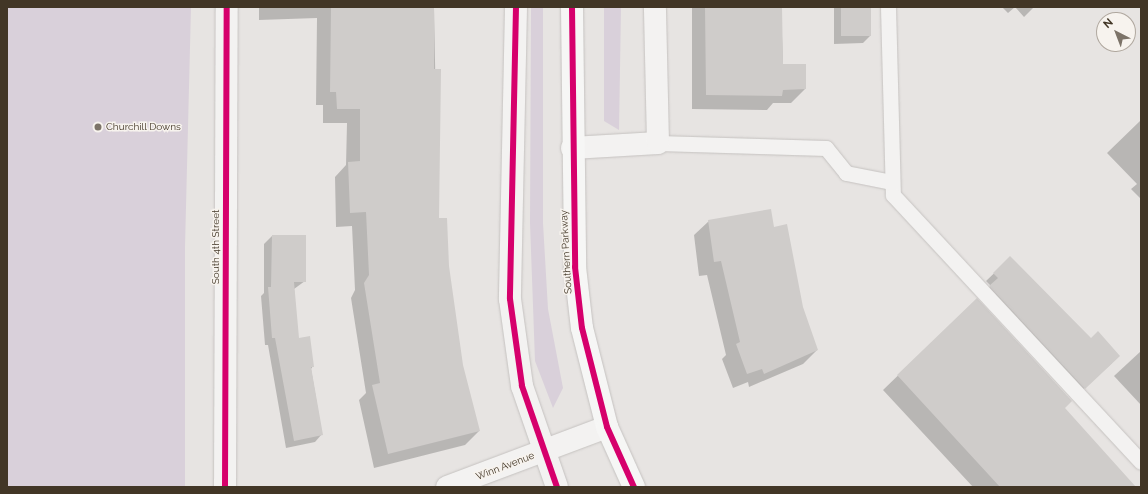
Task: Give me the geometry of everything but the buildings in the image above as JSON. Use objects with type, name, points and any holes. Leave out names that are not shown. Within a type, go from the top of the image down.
[{"type":"main road","name":"Southern Parkway","points":[[572,7],[572,148],[575,266],[582,328],[607,427],[634,487]]},
{"type":"street","name":"South 4th Street","points":[[225,487],[227,7]]},
{"type":"street","points":[[516,7],[510,299],[522,386],[542,452],[557,487]]},
{"type":"street","points":[[572,148],[658,143],[655,7]]},
{"type":"street","name":"Winn Avenue","points":[[447,487],[607,427]]},
{"type":"lane","points":[[888,7],[892,195],[1141,462]]},
{"type":"lane","points":[[658,143],[826,148],[846,173],[892,182]]},
{"type":"shaded area","name":"Churchill Downs","points":[[7,7],[191,7],[185,247],[185,487],[7,487]]},
{"type":"shaded area","points":[[531,7],[543,7],[543,223],[548,309],[563,388],[553,408],[535,361],[530,223]]},
{"type":"shaded area","points":[[604,7],[621,7],[619,130],[604,121]]},
{"type":"cycle path","points":[[225,487],[227,7]]},
{"type":"cycle path","points":[[516,7],[510,299],[522,386],[557,487]]},
{"type":"cycle path","points":[[572,7],[575,267],[582,328],[607,427],[634,487]]},
{"type":"place","name":"Churchill Downs","points":[[98,127]]}]
